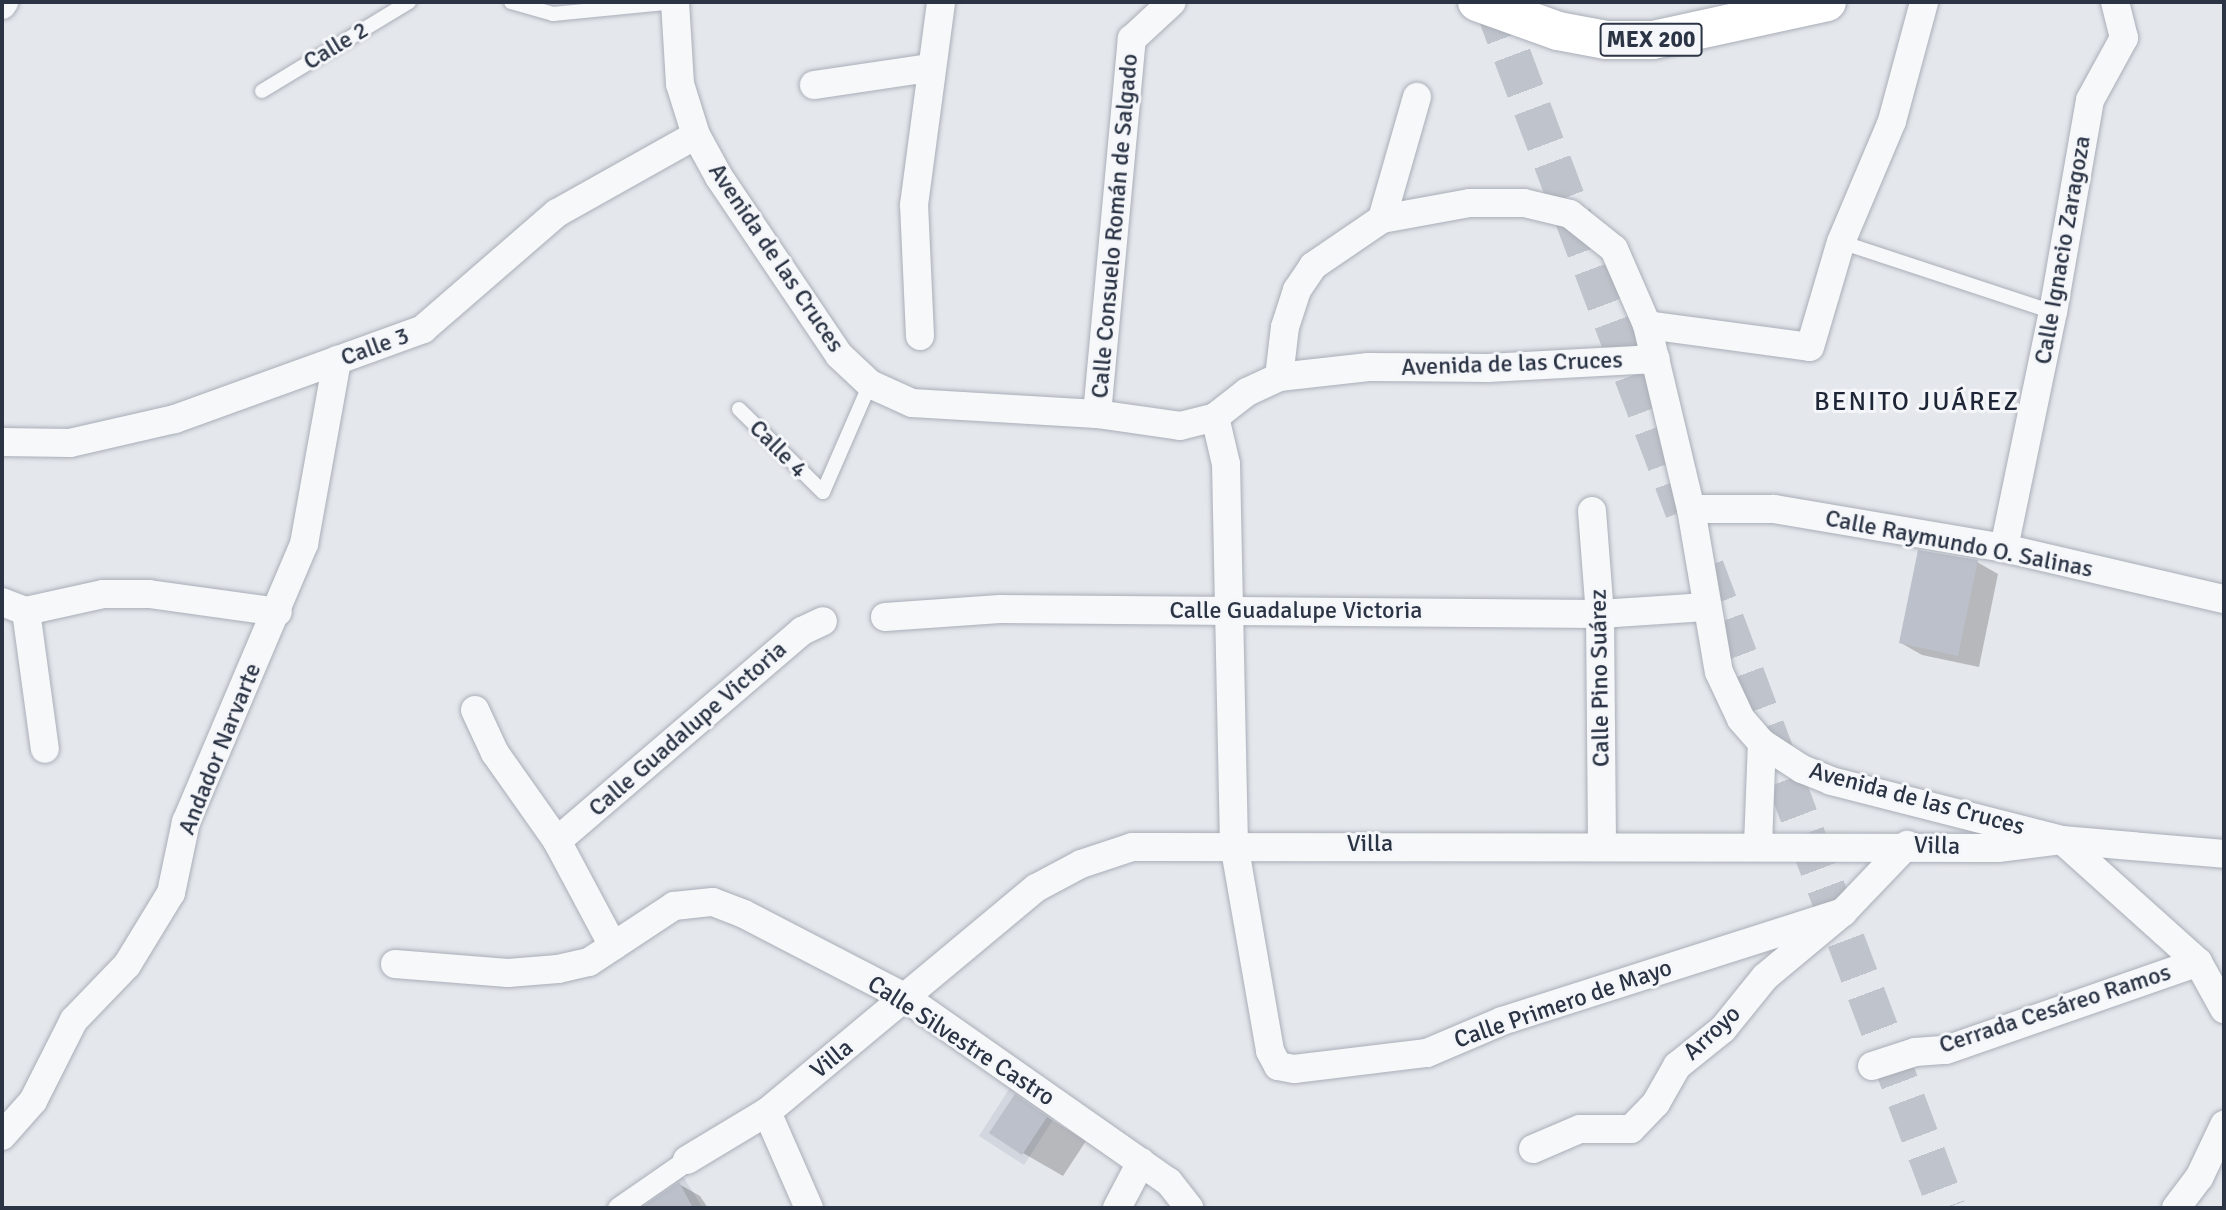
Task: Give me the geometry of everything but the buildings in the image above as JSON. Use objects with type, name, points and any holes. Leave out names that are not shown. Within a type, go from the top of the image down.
[{"type":"main road","name":"MEX 200","points":[[1477,2],[1558,31],[1606,40],[1678,36],[1827,2]]},
{"type":"street","name":"Avenida de las Cruces","points":[[675,2],[680,84],[696,135],[839,355],[870,384],[912,403],[1097,414],[1180,426],[1215,417],[1247,392],[1279,377],[1368,367],[1488,368],[1656,359],[1691,509],[1719,672],[1741,719],[1762,743],[1802,769],[1831,781],[2062,840],[2197,962],[2224,1009]]},
{"type":"street","points":[[920,336],[914,205],[929,68],[941,2]]},
{"type":"street","name":"Calle Consuelo Román de Salgado","points":[[1097,414],[1132,39],[1172,2]]},
{"type":"street","points":[[1647,325],[1810,347],[1841,242],[1892,121],[1924,2]]},
{"type":"street","name":"Calle Ignacio Zaragoza","points":[[2004,548],[2053,312],[2090,100],[2124,38],[2115,2]]},
{"type":"street","points":[[814,85],[929,68]]},
{"type":"street","points":[[1382,219],[1417,97]]},
{"type":"street","name":"Calle 3","points":[[2,442],[70,443],[175,419],[424,329],[557,213],[696,135]]},
{"type":"street","points":[[1279,377],[1285,327],[1297,290],[1313,267],[1382,219],[1470,203],[1524,203],[1570,214],[1614,249],[1647,325],[1656,359]]},
{"type":"street","name":"Andador Narvarte","points":[[2,1136],[33,1101],[74,1020],[127,965],[171,893],[186,822],[278,612],[304,544],[337,360]]},
{"type":"street","points":[[1215,417],[1226,464],[1234,844]]},
{"type":"street","name":"Calle Raymundo O. Salinas","points":[[1691,509],[1774,509],[2004,548],[2224,599]]},
{"type":"street","name":"Calle Pino Suárez","points":[[1592,511],[1600,614],[1602,845]]},
{"type":"street","points":[[45,749],[14,607],[114,594],[278,612]]},
{"type":"street","name":"Calle Guadalupe Victoria","points":[[886,617],[1000,609],[1600,614],[1706,607]]},
{"type":"street","name":"Calle Guadalupe Victoria","points":[[557,841],[802,631],[823,621]]},
{"type":"street","points":[[395,964],[521,972],[589,962],[613,946],[557,841],[495,753],[475,710]]},
{"type":"street","points":[[1758,845],[1762,743]]},
{"type":"street","points":[[2062,840],[2224,854]]},
{"type":"street","name":"Villa","points":[[687,1160],[767,1112],[1036,888],[1081,864],[1132,847],[1234,844],[1907,845],[1997,848],[2062,840]]},
{"type":"street","name":"Calle Primero de Mayo","points":[[1234,844],[1270,1051],[1278,1066],[1294,1069],[1427,1053],[1502,1021],[1843,912]]},
{"type":"street","name":"Arroyo","points":[[1533,1149],[1580,1129],[1631,1129],[1656,1103],[1677,1066],[1723,1029],[1765,977],[1843,912],[1907,845]]},
{"type":"street","name":"Calle Silvestre Castro","points":[[613,946],[674,906],[713,902],[744,914],[906,998],[1169,1182],[1189,1208]]},
{"type":"street","name":"Cerrada Cesáreo Ramos","points":[[1872,1066],[1915,1052],[1946,1050],[2197,962]]},
{"type":"street","points":[[767,1112],[808,1208]]},
{"type":"street","points":[[2176,1208],[2199,1178],[2222,1134]]},
{"type":"street","points":[[618,1208],[687,1160]]},
{"type":"street","points":[[1117,1208],[1141,1162]]},
{"type":"lane","name":"Calle 2","points":[[262,91],[410,2]]},
{"type":"lane","points":[[511,2],[553,14],[675,2]]},
{"type":"lane","points":[[1841,242],[2053,312]]},
{"type":"lane","name":"Calle 4","points":[[739,409],[823,492],[870,384]]},
{"type":"shaded area","points":[[1013,1083],[1058,1112],[1024,1165],[979,1136]]},
{"type":"shaded area","points":[[680,1172],[703,1208],[631,1208]]},
{"type":"tunnel","points":[[1492,2],[1684,511]]},
{"type":"tunnel","points":[[1705,567],[1947,1208]]},
{"type":"district","name":"BENITO JUÁREZ","points":[[1917,403]]}]
